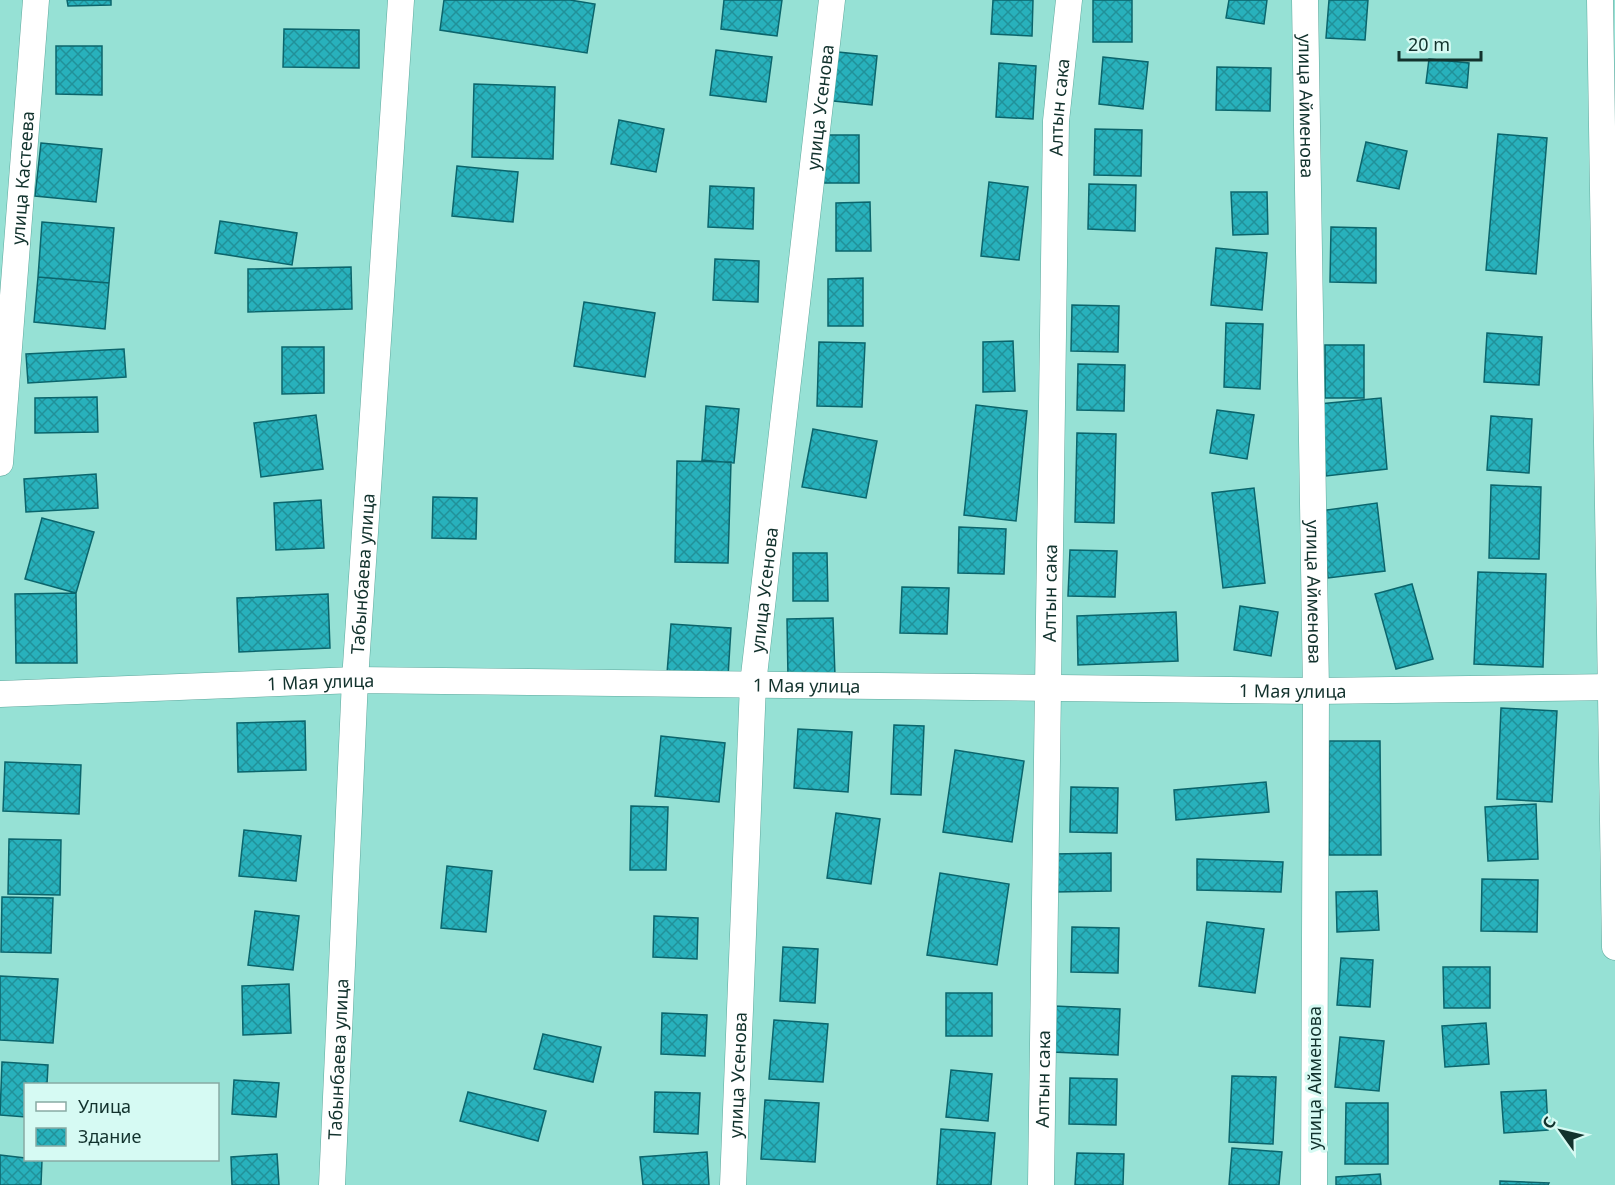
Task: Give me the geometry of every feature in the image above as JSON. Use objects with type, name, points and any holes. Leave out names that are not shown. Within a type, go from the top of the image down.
[{"type":"street","name":"улица Кастеева","points":[[0,463],[36,0]]},
{"type":"street","name":"Табынбаева улица","points":[[332,1185],[355,680],[401,0]]},
{"type":"street","name":"улица Усенова","points":[[733,1185],[753,684],[832,0]]},
{"type":"street","name":"Алтын сака","points":[[1041,1185],[1056,121],[1068,0]]},
{"type":"street","name":"улица Айменова","points":[[1305,0],[1316,691],[1314,1185]]},
{"type":"street","points":[[1600,0],[1613,687],[1615,947]]},
{"type":"street","name":"1 Мая улица","points":[[0,694],[355,680],[1316,691],[1613,687]]},
{"type":"building","points":[[67,0],[111,0],[111,5],[68,6]]},
{"type":"building","points":[[444,0],[570,0],[595,4],[587,53],[440,30]]},
{"type":"building","points":[[724,0],[782,0],[777,36],[721,29]]},
{"type":"building","points":[[993,0],[1033,0],[1032,36],[991,34]]},
{"type":"building","points":[[1093,0],[1132,0],[1132,42],[1093,42]]},
{"type":"building","points":[[1229,0],[1267,0],[1264,24],[1226,18]]},
{"type":"building","points":[[1329,0],[1368,0],[1365,40],[1326,38]]},
{"type":"building","points":[[284,29],[359,30],[359,68],[283,67]]},
{"type":"building","points":[[56,46],[102,46],[102,95],[56,94]]},
{"type":"building","points":[[716,50],[772,57],[766,102],[710,95]]},
{"type":"building","points":[[828,51],[877,56],[872,105],[824,100]]},
{"type":"building","points":[[1103,57],[1148,62],[1143,109],[1099,104]]},
{"type":"building","points":[[1429,59],[1469,63],[1467,88],[1426,83]]},
{"type":"building","points":[[999,63],[1036,66],[1033,119],[996,117]]},
{"type":"building","points":[[1217,67],[1271,68],[1270,111],[1216,110]]},
{"type":"building","points":[[474,84],[555,87],[553,159],[472,157]]},
{"type":"building","points":[[619,120],[664,129],[656,172],[611,164]]},
{"type":"building","points":[[1095,129],[1142,130],[1141,176],[1094,175]]},
{"type":"building","points":[[1498,134],[1547,138],[1536,274],[1486,270]]},
{"type":"building","points":[[824,135],[859,135],[859,183],[824,183]]},
{"type":"building","points":[[1366,142],[1407,151],[1399,189],[1357,181]]},
{"type":"building","points":[[41,143],[102,149],[96,202],[35,196]]},
{"type":"building","points":[[457,166],[518,172],[513,222],[452,216]]},
{"type":"building","points":[[989,182],[1028,187],[1019,260],[981,256]]},
{"type":"building","points":[[1089,184],[1136,185],[1135,231],[1088,229]]},
{"type":"building","points":[[710,186],[754,188],[753,229],[708,227]]},
{"type":"building","points":[[1231,192],[1267,192],[1268,234],[1233,235]]},
{"type":"building","points":[[870,202],[871,251],[836,251],[836,203]]},
{"type":"building","points":[[220,221],[297,233],[292,265],[215,253]]},
{"type":"building","points":[[42,222],[114,228],[109,283],[38,277]]},
{"type":"building","points":[[1331,227],[1376,228],[1376,283],[1330,282]]},
{"type":"building","points":[[1216,248],[1267,253],[1262,310],[1211,305]]},
{"type":"building","points":[[715,259],[759,261],[758,302],[713,300]]},
{"type":"building","points":[[351,267],[352,309],[248,312],[248,269]]},
{"type":"building","points":[[38,277],[109,283],[105,329],[34,322]]},
{"type":"building","points":[[863,278],[863,326],[828,326],[828,279]]},
{"type":"building","points":[[584,302],[655,313],[645,377],[574,366]]},
{"type":"building","points":[[1072,305],[1119,306],[1118,352],[1071,351]]},
{"type":"building","points":[[1226,323],[1263,324],[1260,389],[1224,387]]},
{"type":"building","points":[[1487,333],[1542,337],[1539,385],[1484,382]]},
{"type":"building","points":[[1013,341],[1015,391],[983,392],[983,342]]},
{"type":"building","points":[[819,342],[865,343],[862,407],[817,406]]},
{"type":"building","points":[[1325,345],[1364,345],[1364,398],[1325,398]]},
{"type":"building","points":[[282,347],[324,347],[324,393],[282,394]]},
{"type":"building","points":[[124,349],[126,377],[28,383],[26,354]]},
{"type":"building","points":[[1078,364],[1125,365],[1124,411],[1077,410]]},
{"type":"building","points":[[97,397],[98,432],[35,433],[35,398]]},
{"type":"building","points":[[1381,398],[1387,469],[1326,476],[1319,404]]},
{"type":"building","points":[[976,405],[1027,411],[1016,521],[964,515]]},
{"type":"building","points":[[706,406],[739,409],[734,463],[702,460]]},
{"type":"building","points":[[1217,410],[1254,415],[1247,459],[1210,453]]},
{"type":"building","points":[[316,415],[323,469],[261,477],[254,423]]},
{"type":"building","points":[[1491,416],[1532,419],[1529,473],[1487,470]]},
{"type":"building","points":[[813,429],[877,441],[866,498],[802,487]]},
{"type":"building","points":[[1077,433],[1116,434],[1114,523],[1075,522]]},
{"type":"building","points":[[677,461],[731,462],[728,563],[675,562]]},
{"type":"building","points":[[96,474],[98,508],[26,512],[24,479]]},
{"type":"building","points":[[1491,485],[1541,487],[1539,559],[1489,558]]},
{"type":"building","points":[[1254,488],[1265,583],[1223,588],[1212,493]]},
{"type":"building","points":[[433,497],[477,498],[476,539],[432,538]]},
{"type":"building","points":[[321,500],[324,548],[276,550],[274,503]]},
{"type":"building","points":[[1377,503],[1385,571],[1328,578],[1320,511]]},
{"type":"building","points":[[42,518],[94,532],[76,593],[25,579]]},
{"type":"building","points":[[959,527],[1006,529],[1004,574],[958,573]]},
{"type":"building","points":[[1070,550],[1117,551],[1115,597],[1068,596]]},
{"type":"building","points":[[793,553],[827,553],[828,601],[793,601]]},
{"type":"building","points":[[1478,572],[1546,574],[1543,667],[1474,664]]},
{"type":"building","points":[[1412,584],[1433,659],[1396,669],[1375,594]]},
{"type":"building","points":[[902,587],[949,588],[947,634],[900,633]]},
{"type":"building","points":[[76,593],[77,663],[16,663],[15,594]]},
{"type":"building","points":[[328,594],[330,648],[239,652],[237,598]]},
{"type":"building","points":[[1240,606],[1278,612],[1271,656],[1234,650]]},
{"type":"building","points":[[1176,612],[1178,661],[1078,665],[1077,616]]},
{"type":"building","points":[[833,618],[835,676],[788,678],[787,619]]},
{"type":"building","points":[[671,624],[731,628],[728,677],[667,673]]},
{"type":"building","points":[[1501,708],[1557,711],[1552,802],[1497,799]]},
{"type":"building","points":[[305,721],[306,770],[238,772],[237,723]]},
{"type":"building","points":[[894,725],[924,726],[921,795],[891,794]]},
{"type":"building","points":[[798,729],[852,732],[848,792],[794,788]]},
{"type":"building","points":[[661,736],[725,743],[719,802],[655,796]]},
{"type":"building","points":[[1329,741],[1380,741],[1381,855],[1329,855]]},
{"type":"building","points":[[955,750],[1024,761],[1012,842],[943,832]]},
{"type":"building","points":[[5,762],[81,765],[79,814],[3,811]]},
{"type":"building","points":[[1266,782],[1269,812],[1176,820],[1174,790]]},
{"type":"building","points":[[1071,787],[1118,788],[1117,833],[1070,832]]},
{"type":"building","points":[[1536,804],[1538,859],[1488,861],[1485,807]]},
{"type":"building","points":[[631,806],[668,807],[666,870],[630,870]]},
{"type":"building","points":[[836,813],[880,819],[871,884],[827,878]]},
{"type":"building","points":[[244,830],[301,836],[296,881],[239,876]]},
{"type":"building","points":[[9,839],[61,840],[60,895],[8,894]]},
{"type":"building","points":[[1111,853],[1111,891],[1054,892],[1053,854]]},
{"type":"building","points":[[1197,859],[1283,862],[1281,892],[1197,890]]},
{"type":"building","points":[[447,866],[492,871],[486,932],[441,928]]},
{"type":"building","points":[[940,873],[1009,884],[997,965],[927,955]]},
{"type":"building","points":[[1482,879],[1538,880],[1537,932],[1481,931]]},
{"type":"building","points":[[1377,891],[1379,930],[1337,932],[1336,892]]},
{"type":"building","points":[[2,897],[53,898],[51,953],[1,952]]},
{"type":"building","points":[[255,911],[299,916],[293,970],[248,965]]},
{"type":"building","points":[[654,916],[698,918],[697,959],[653,957]]},
{"type":"building","points":[[1207,922],[1264,929],[1255,993],[1199,986]]},
{"type":"building","points":[[1072,927],[1119,928],[1118,973],[1071,972]]},
{"type":"building","points":[[783,947],[818,949],[815,1003],[780,1001]]},
{"type":"building","points":[[1341,958],[1373,960],[1370,1007],[1337,1005]]},
{"type":"building","points":[[1443,967],[1490,967],[1490,1008],[1444,1008]]},
{"type":"building","points":[[0,976],[58,979],[53,1043],[0,1040]]},
{"type":"building","points":[[289,984],[291,1033],[243,1035],[242,986]]},
{"type":"building","points":[[946,993],[992,993],[992,1036],[946,1036]]},
{"type":"building","points":[[1054,1006],[1120,1009],[1118,1055],[1052,1052]]},
{"type":"building","points":[[662,1013],[707,1015],[705,1056],[661,1054]]},
{"type":"building","points":[[774,1020],[828,1024],[823,1082],[769,1079]]},
{"type":"building","points":[[1486,1023],[1489,1064],[1445,1067],[1442,1026]]},
{"type":"building","points":[[543,1034],[601,1047],[593,1082],[534,1069]]},
{"type":"building","points":[[1340,1037],[1384,1041],[1379,1091],[1335,1087]]},
{"type":"building","points":[[2,1062],[48,1065],[47,1083],[24,1083],[24,1117],[0,1115]]},
{"type":"building","points":[[951,1070],[992,1074],[988,1121],[946,1117]]},
{"type":"building","points":[[1232,1076],[1276,1077],[1273,1144],[1229,1142]]},
{"type":"building","points":[[1070,1078],[1117,1079],[1116,1125],[1069,1124]]},
{"type":"building","points":[[234,1080],[279,1083],[276,1117],[232,1114]]},
{"type":"building","points":[[1546,1090],[1548,1130],[1504,1133],[1501,1092]]},
{"type":"building","points":[[468,1092],[546,1111],[538,1141],[460,1121]]},
{"type":"building","points":[[655,1092],[700,1093],[698,1134],[654,1132]]},
{"type":"building","points":[[765,1100],[819,1103],[815,1162],[761,1159]]},
{"type":"building","points":[[1346,1103],[1388,1103],[1388,1164],[1345,1164]]},
{"type":"building","points":[[941,1129],[995,1133],[991,1185],[937,1185]]},
{"type":"building","points":[[1232,1148],[1282,1152],[1279,1185],[1229,1185]]},
{"type":"building","points":[[707,1152],[709,1185],[643,1185],[640,1157]]},
{"type":"building","points":[[1077,1153],[1124,1154],[1123,1185],[1075,1185]]},
{"type":"building","points":[[277,1154],[279,1185],[232,1185],[231,1157]]},
{"type":"building","points":[[0,1155],[24,1158],[24,1161],[42,1161],[41,1185],[0,1185]]},
{"type":"building","points":[[1380,1174],[1381,1185],[1336,1185],[1336,1177]]},
{"type":"building","points":[[1500,1181],[1549,1183],[1548,1185],[1500,1185]]}]
